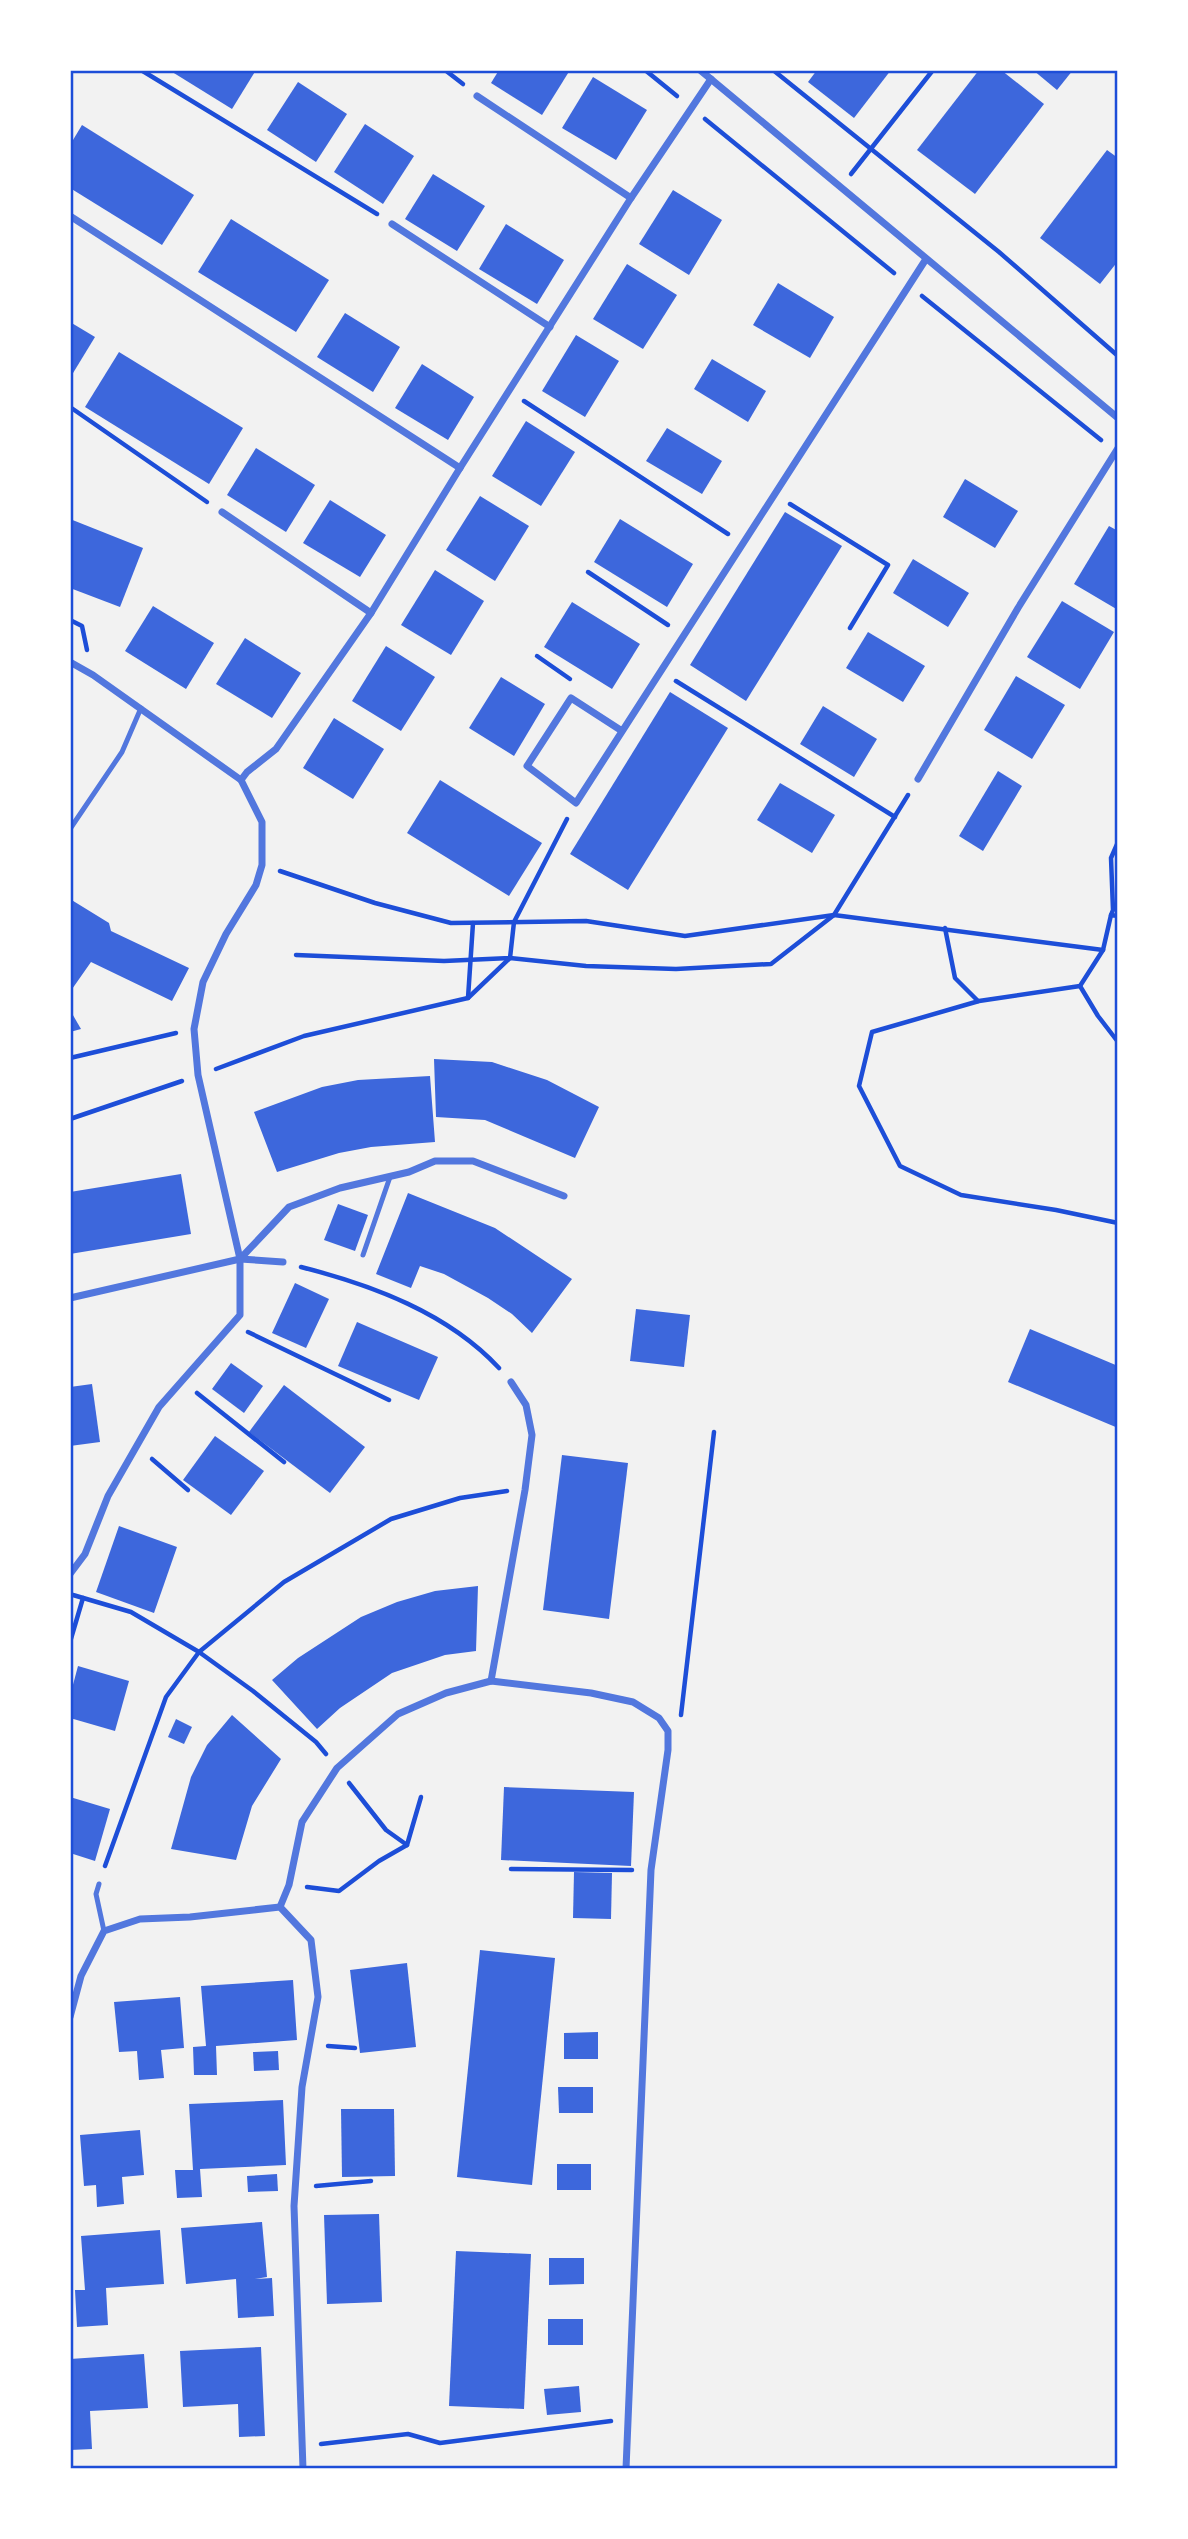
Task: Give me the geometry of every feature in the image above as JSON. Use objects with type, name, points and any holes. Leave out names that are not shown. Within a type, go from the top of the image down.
[{"type":"street","points":[[701,70],[1118,418]]},
{"type":"street","points":[[241,780],[276,749],[371,613],[631,198],[711,79]]},
{"type":"street","points":[[477,96],[631,198]]},
{"type":"street","points":[[70,216],[460,468]]},
{"type":"street","points":[[392,224],[550,327]]},
{"type":"street","points":[[622,731],[571,698],[527,766],[576,803],[926,259]]},
{"type":"street","points":[[918,779],[1018,608],[1118,448]]},
{"type":"street","points":[[222,512],[371,613]]},
{"type":"street","points":[[70,662],[141,708],[241,780],[262,822],[262,865],[256,886],[226,934],[203,982],[194,1029],[198,1075],[240,1259],[240,1315],[159,1407],[108,1496],[85,1555],[70,1574]]},
{"type":"street","points":[[240,1259],[289,1207],[340,1188],[410,1172],[435,1161],[473,1161],[564,1196]]},
{"type":"street","points":[[70,1298],[240,1259],[283,1262]]},
{"type":"street","points":[[491,1681],[525,1490],[532,1435],[526,1405],[511,1382]]},
{"type":"street","points":[[280,1907],[289,1885],[302,1822],[337,1768],[398,1714],[446,1693],[491,1681],[591,1693],[634,1702],[659,1718],[668,1731],[668,1750],[651,1870],[626,2469]]},
{"type":"street","points":[[70,2017],[81,1976],[104,1931],[140,1919],[190,1917],[280,1907]]},
{"type":"street","points":[[280,1907],[311,1940],[318,1997],[302,2087],[295,2187],[295,2299],[303,2469]]},
{"type":"lane","points":[[70,829],[122,751],[141,708]]},
{"type":"lane","points":[[363,1255],[390,1177]]},
{"type":"lane","points":[[99,1884],[96,1894],[104,1931]]},
{"type":"path","points":[[141,70],[392,224]]},
{"type":"path","points":[[645,70],[691,108]]},
{"type":"path","points":[[773,70],[999,251],[1118,356]]},
{"type":"path","points":[[841,187],[933,70]]},
{"type":"path","points":[[509,391],[743,544]]},
{"type":"path","points":[[70,407],[222,512]]},
{"type":"path","points":[[774,495],[888,565],[849,628]]},
{"type":"path","points":[[588,572],[684,635]]},
{"type":"path","points":[[537,656],[576,684],[571,698]]},
{"type":"path","points":[[660,672],[895,817]]},
{"type":"path","points":[[296,955],[444,961],[510,958],[676,969],[771,964],[834,915],[918,779]]},
{"type":"path","points":[[70,1119],[304,1036],[468,998],[510,958],[514,922],[576,803]]},
{"type":"path","points":[[1118,842],[1111,858],[1113,910],[1103,950],[1080,986],[979,1001],[872,1032],[859,1086],[900,1166],[961,1195],[1118,1223]]},
{"type":"path","points":[[262,865],[375,903],[451,923],[586,922],[685,936],[834,915],[1103,950]]},
{"type":"path","points":[[1111,915],[1118,916]]},
{"type":"path","points":[[468,998],[473,923]]},
{"type":"path","points":[[945,928],[955,978],[979,1001]]},
{"type":"path","points":[[1080,986],[1118,1042]]},
{"type":"path","points":[[70,1058],[194,1029]]},
{"type":"path","points":[[283,1262],[352,1280],[451,1327],[481,1349],[511,1382]]},
{"type":"path","points":[[232,1324],[389,1400]]},
{"type":"path","points":[[183,1382],[284,1462]]},
{"type":"path","points":[[668,1731],[680,1728],[714,1432]]},
{"type":"path","points":[[137,1446],[188,1490]]},
{"type":"path","points":[[99,1884],[166,1697],[199,1652],[284,1582],[391,1518],[460,1498],[525,1490]]},
{"type":"path","points":[[70,1594],[131,1612],[199,1652],[253,1691],[316,1742],[386,1830],[407,1845]]},
{"type":"path","points":[[70,1642],[83,1598]]},
{"type":"path","points":[[289,1885],[339,1891],[379,1861],[407,1845],[421,1797]]},
{"type":"path","points":[[510,1868],[651,1870]]},
{"type":"path","points":[[310,2044],[355,2048]]},
{"type":"path","points":[[295,2187],[371,2181]]},
{"type":"path","points":[[303,2446],[408,2434],[440,2443],[628,2419]]},
{"type":"building","points":[[169,70],[256,70],[232,109]]},
{"type":"building","points":[[499,70],[570,70],[542,115],[491,83]]},
{"type":"building","points":[[817,70],[891,70],[854,118],[808,82]]},
{"type":"building","points":[[979,70],[1001,70],[1044,104],[975,194],[917,150]]},
{"type":"building","points":[[1033,70],[1073,70],[1057,90]]},
{"type":"building","points":[[593,77],[647,110],[616,160],[562,128]]},
{"type":"building","points":[[298,82],[347,114],[316,162],[267,130]]},
{"type":"building","points":[[365,124],[414,156],[383,204],[334,172]]},
{"type":"building","points":[[82,125],[194,195],[162,245],[70,188],[70,145]]},
{"type":"building","points":[[1107,150],[1118,158],[1118,261],[1100,284],[1040,238]]},
{"type":"building","points":[[433,174],[485,206],[457,251],[405,219]]},
{"type":"building","points":[[673,190],[722,220],[689,275],[639,244]]},
{"type":"building","points":[[231,219],[329,280],[296,332],[198,272]]},
{"type":"building","points":[[506,224],[564,260],[537,304],[479,269]]},
{"type":"building","points":[[627,264],[677,295],[643,349],[593,319]]},
{"type":"building","points":[[778,283],[834,317],[810,358],[753,325]]},
{"type":"building","points":[[345,313],[400,347],[373,392],[317,357]]},
{"type":"building","points":[[70,322],[95,337],[70,378]]},
{"type":"building","points":[[576,335],[619,361],[585,417],[542,391]]},
{"type":"building","points":[[119,352],[243,428],[209,484],[85,407]]},
{"type":"building","points":[[712,359],[766,391],[748,422],[694,389]]},
{"type":"building","points":[[422,364],[474,397],[448,440],[395,408]]},
{"type":"building","points":[[526,421],[575,452],[541,506],[492,476]]},
{"type":"building","points":[[667,428],[722,461],[702,494],[646,461]]},
{"type":"building","points":[[256,448],[315,485],[286,532],[227,495]]},
{"type":"building","points":[[965,479],[1018,511],[995,548],[943,517]]},
{"type":"building","points":[[480,496],[529,526],[495,581],[446,550]]},
{"type":"building","points":[[330,500],[386,535],[360,577],[303,543]]},
{"type":"building","points":[[785,512],[842,546],[746,701],[690,665]]},
{"type":"building","points":[[70,519],[143,548],[120,607],[70,588]]},
{"type":"building","points":[[620,519],[693,564],[667,607],[594,562]]},
{"type":"building","points":[[1109,526],[1118,531],[1118,610],[1074,584]]},
{"type":"building","points":[[913,559],[969,593],[948,627],[893,593]]},
{"type":"building","points":[[435,570],[484,601],[451,655],[401,625]]},
{"type":"building","points":[[1062,601],[1114,632],[1080,689],[1027,657]]},
{"type":"building","points":[[572,602],[640,644],[612,689],[544,647]]},
{"type":"building","points":[[153,606],[214,643],[186,689],[125,651]]},
{"type":"building","points":[[868,632],[925,666],[903,702],[846,668]]},
{"type":"building","points":[[245,638],[301,673],[272,718],[216,684]]},
{"type":"building","points":[[386,646],[435,677],[401,731],[352,701]]},
{"type":"building","points":[[1016,676],[1065,705],[1032,759],[984,730]]},
{"type":"building","points":[[501,677],[545,704],[514,756],[469,728]]},
{"type":"building","points":[[670,692],[728,728],[628,890],[570,854]]},
{"type":"building","points":[[823,706],[877,739],[854,777],[800,744]]},
{"type":"building","points":[[334,718],[384,749],[353,799],[303,768]]},
{"type":"building","points":[[998,771],[1022,786],[983,851],[959,836]]},
{"type":"building","points":[[440,780],[542,843],[509,896],[407,833]]},
{"type":"building","points":[[780,783],[835,815],[812,853],[757,820]]},
{"type":"building","points":[[70,899],[109,923],[111,931],[189,968],[172,1001],[91,962],[70,992]]},
{"type":"building","points":[[70,1010],[81,1029],[70,1032]]},
{"type":"building","points":[[434,1059],[492,1062],[547,1080],[599,1107],[575,1158],[485,1120],[436,1117]]},
{"type":"building","points":[[430,1076],[435,1142],[371,1147],[339,1153],[277,1172],[254,1112],[322,1087],[358,1080]]},
{"type":"building","points":[[181,1174],[191,1234],[70,1254],[70,1192]]},
{"type":"building","points":[[408,1193],[495,1228],[572,1279],[532,1333],[512,1314],[444,1274],[420,1266],[411,1288],[376,1274]]},
{"type":"building","points":[[338,1204],[368,1215],[355,1251],[324,1240]]},
{"type":"building","points":[[295,1283],[329,1299],[306,1348],[272,1333]]},
{"type":"building","points":[[636,1309],[690,1315],[684,1367],[630,1361]]},
{"type":"building","points":[[357,1322],[438,1357],[419,1400],[338,1366]]},
{"type":"building","points":[[1030,1329],[1118,1366],[1118,1428],[1008,1382]]},
{"type":"building","points":[[231,1363],[263,1386],[244,1413],[212,1389]]},
{"type":"building","points":[[92,1384],[100,1442],[70,1446],[70,1387]]},
{"type":"building","points":[[284,1385],[365,1447],[330,1493],[249,1432]]},
{"type":"building","points":[[215,1436],[264,1471],[231,1515],[183,1480]]},
{"type":"building","points":[[562,1455],[628,1463],[609,1619],[543,1610]]},
{"type":"building","points":[[119,1526],[177,1547],[154,1613],[96,1592]]},
{"type":"building","points":[[478,1586],[476,1651],[445,1655],[392,1673],[340,1708],[317,1729],[272,1680],[298,1658],[361,1617],[397,1602],[435,1591]]},
{"type":"building","points":[[78,1666],[129,1681],[115,1731],[70,1718],[70,1696]]},
{"type":"building","points":[[232,1715],[281,1759],[252,1806],[236,1860],[171,1849],[191,1777],[207,1745]]},
{"type":"building","points":[[176,1719],[192,1727],[184,1744],[168,1737]]},
{"type":"building","points":[[504,1787],[634,1792],[631,1866],[501,1860]]},
{"type":"building","points":[[70,1797],[110,1809],[95,1861],[70,1853]]},
{"type":"building","points":[[574,1872],[612,1873],[611,1919],[573,1918]]},
{"type":"building","points":[[480,1950],[555,1958],[532,2185],[457,2177]]},
{"type":"building","points":[[407,1963],[416,2047],[360,2053],[350,1970]]},
{"type":"building","points":[[293,1980],[297,2040],[216,2046],[217,2075],[194,2075],[193,2047],[206,2046],[201,1986]]},
{"type":"building","points":[[180,1997],[184,2048],[161,2050],[164,2078],[139,2080],[137,2051],[119,2052],[114,2002]]},
{"type":"building","points":[[598,2032],[598,2059],[564,2059],[564,2033]]},
{"type":"building","points":[[278,2051],[279,2070],[254,2071],[253,2052]]},
{"type":"building","points":[[558,2087],[593,2087],[593,2113],[559,2113]]},
{"type":"building","points":[[283,2100],[286,2165],[200,2169],[202,2197],[177,2198],[175,2170],[193,2170],[189,2104]]},
{"type":"building","points":[[341,2109],[394,2109],[395,2176],[342,2177]]},
{"type":"building","points":[[140,2130],[144,2175],[122,2177],[124,2204],[97,2207],[96,2185],[84,2186],[80,2135]]},
{"type":"building","points":[[557,2164],[591,2164],[591,2190],[557,2190]]},
{"type":"building","points":[[277,2174],[278,2191],[248,2192],[247,2176]]},
{"type":"building","points":[[379,2214],[382,2302],[327,2304],[324,2215]]},
{"type":"building","points":[[262,2222],[267,2277],[255,2279],[272,2278],[274,2316],[238,2318],[236,2279],[186,2284],[181,2228]]},
{"type":"building","points":[[160,2230],[164,2284],[106,2288],[108,2325],[77,2327],[75,2290],[85,2290],[81,2236]]},
{"type":"building","points":[[456,2251],[531,2254],[524,2409],[449,2406]]},
{"type":"building","points":[[549,2258],[584,2258],[584,2284],[549,2285]]},
{"type":"building","points":[[548,2319],[583,2319],[583,2345],[548,2345]]},
{"type":"building","points":[[261,2347],[265,2436],[239,2437],[238,2404],[183,2407],[180,2351]]},
{"type":"building","points":[[144,2354],[148,2408],[90,2411],[92,2449],[70,2450],[70,2359]]},
{"type":"building","points":[[579,2386],[581,2412],[547,2415],[544,2389]]}]
